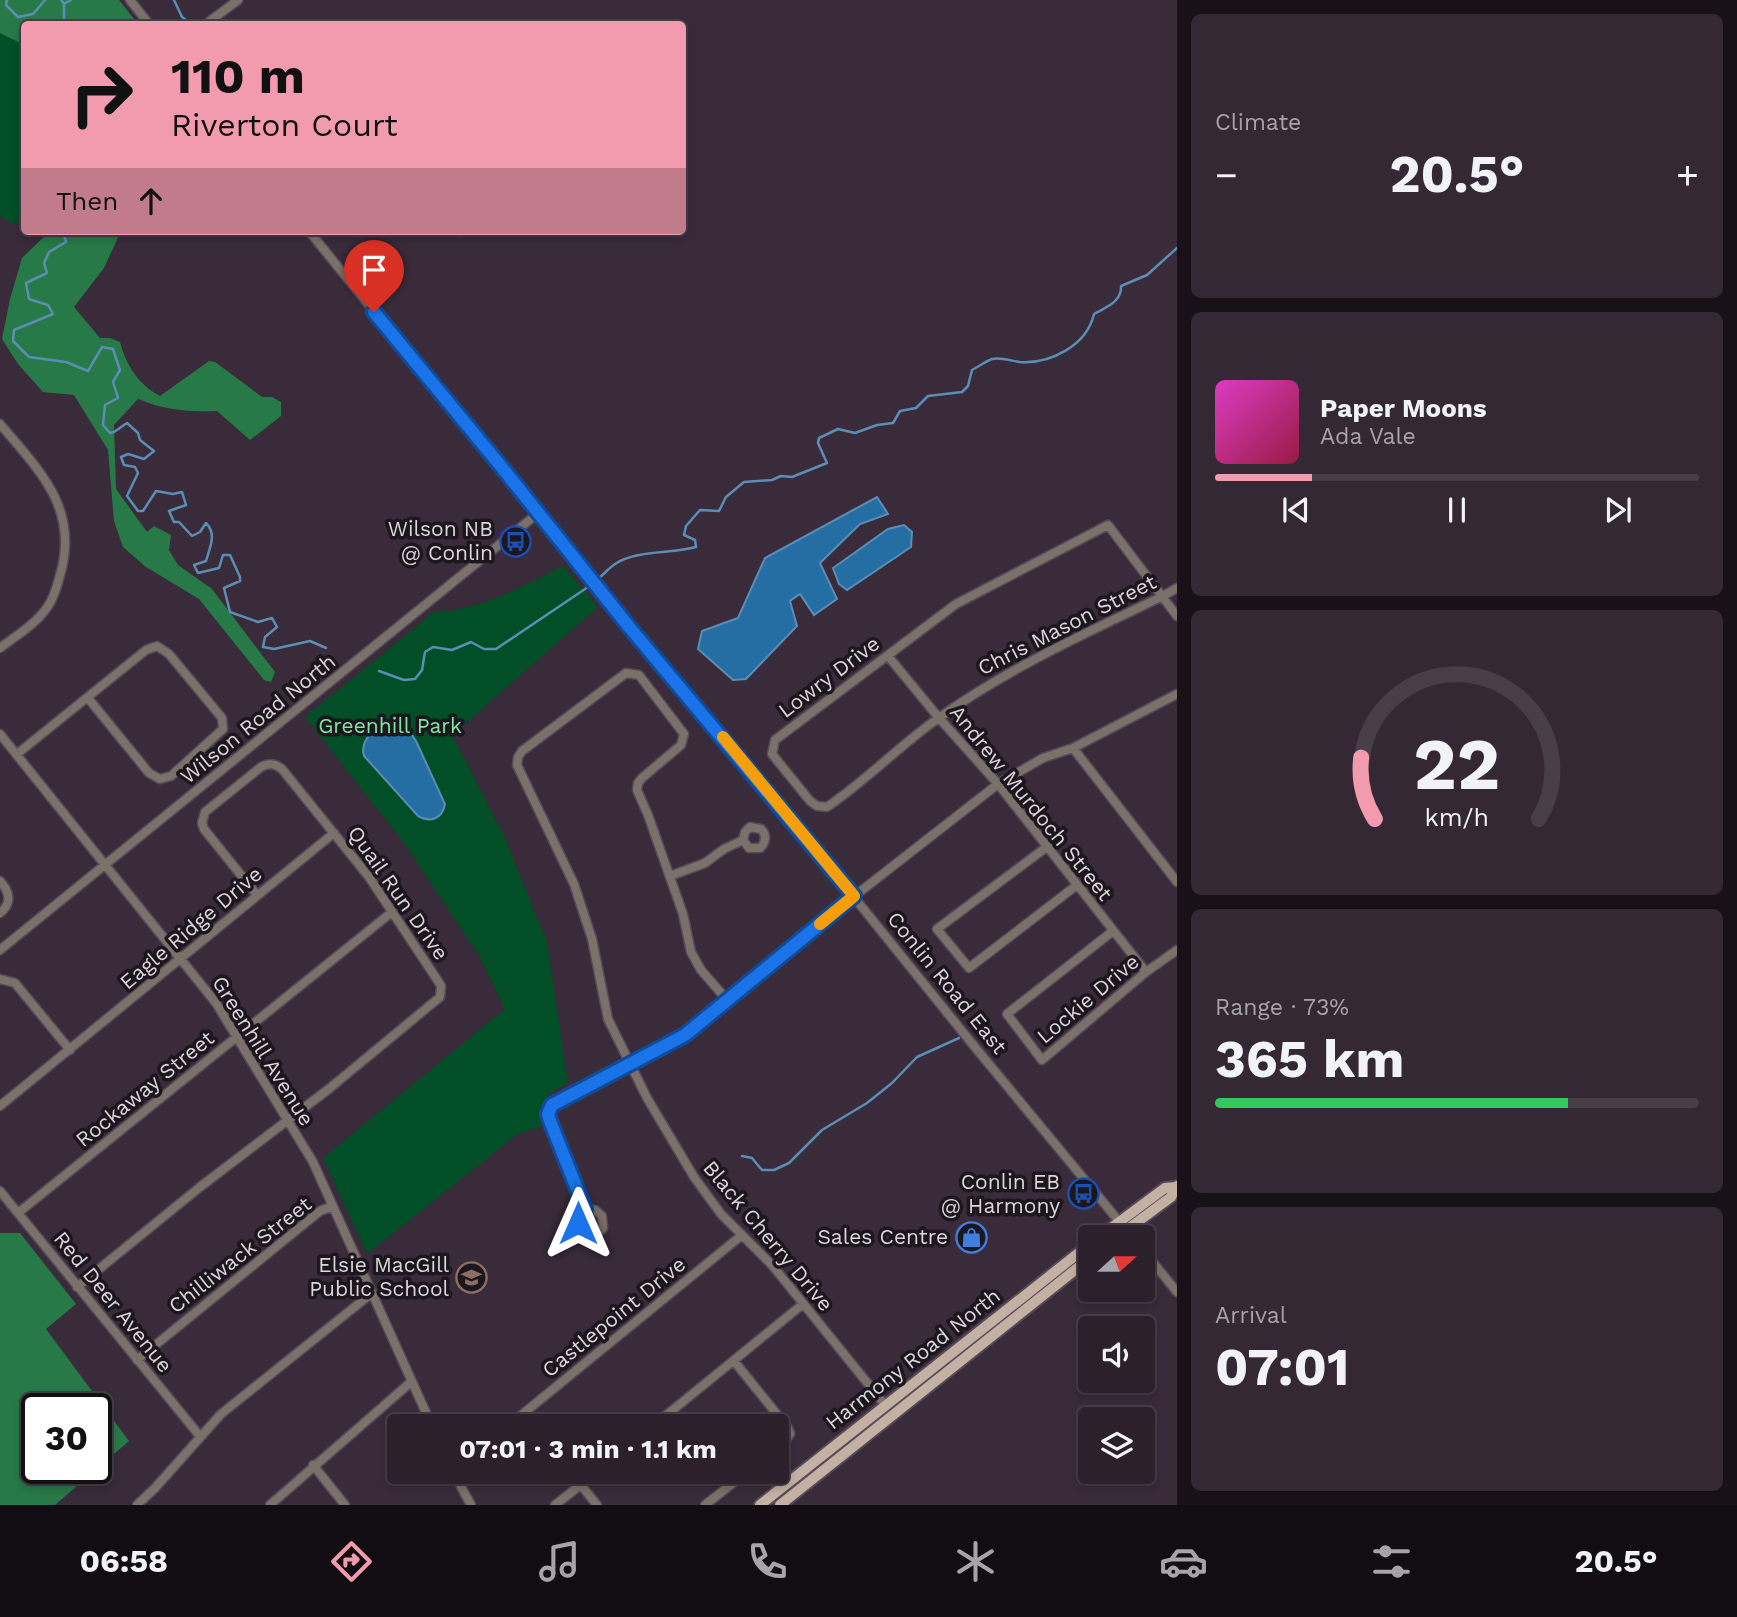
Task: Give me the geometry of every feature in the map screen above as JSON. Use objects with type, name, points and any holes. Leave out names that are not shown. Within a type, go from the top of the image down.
[{"type":"main road","points":[[1132,1225],[1171,1197],[1176,1187]]},
{"type":"main road","name":"Harmony Road North","points":[[760,1505],[1078,1254]]},
{"type":"main road","name":"Harmony Road North","points":[[780,1505],[1078,1268]]},
{"type":"street","points":[[130,0],[147,21]]},
{"type":"street","points":[[210,21],[238,0]]},
{"type":"street","name":"Conlin Road East","points":[[312,235],[537,514],[854,896],[1119,1225]]},
{"type":"street","points":[[0,424],[52,489],[63,515],[66,542],[64,562],[51,601],[40,615],[0,648]]},
{"type":"street","name":"Wilson Road North","points":[[0,950],[537,514]]},
{"type":"street","name":"Lowry Drive","points":[[939,718],[827,807],[817,806],[810,801],[772,754],[775,740],[922,628],[975,592],[1108,525],[1161,597]]},
{"type":"street","name":"Chris Mason Street","points":[[939,718],[1023,665],[1177,588]]},
{"type":"street","points":[[1161,597],[1177,616]]},
{"type":"street","points":[[17,754],[146,650],[157,646],[169,654],[222,718],[223,729],[171,776],[160,779],[149,773],[88,698]]},
{"type":"street","name":"Andrew Murdoch Street","points":[[888,656],[1048,846],[1146,972]]},
{"type":"street","name":"Black Cherry Drive","points":[[727,1001],[701,970],[691,952],[683,914],[637,790],[642,778],[681,745],[684,734],[639,675],[626,673],[523,751],[518,757],[517,765],[574,884],[593,939],[608,1019],[647,1098],[694,1177],[722,1214],[772,1265],[886,1406]]},
{"type":"street","points":[[585,1209],[550,1121],[549,1109],[556,1102],[685,1035],[854,896],[998,785],[1043,758],[1073,748],[1177,694]]},
{"type":"street","name":"Greenhill Avenue","points":[[0,734],[215,1003],[313,1162],[426,1414]]},
{"type":"street","points":[[1073,748],[1177,882]]},
{"type":"street","name":"Quail Run Drive","points":[[77,1287],[330,1088],[442,993],[438,981],[369,877],[276,764],[268,764],[251,775],[205,812],[202,823],[257,895]]},
{"type":"street","name":"Eagle Ridge Drive","points":[[0,1106],[182,960],[334,833]]},
{"type":"street","points":[[670,876],[705,863],[724,849],[743,840]]},
{"type":"street","points":[[1048,846],[937,929],[969,968],[1076,885]]},
{"type":"street","points":[[0,881],[8,892],[9,899],[0,913]]},
{"type":"street","name":"Rockaway Street","points":[[18,1213],[391,912]]},
{"type":"street","name":"Lockie Drive","points":[[1113,932],[1007,1014],[1042,1060],[1146,972],[1177,950]]},
{"type":"street","points":[[0,979],[15,982],[70,1050]]},
{"type":"street","name":"Red Deer Avenue","points":[[0,1191],[200,1435]]},
{"type":"street","name":"Chilliwack Street","points":[[137,1360],[320,1210],[333,1206]]},
{"type":"street","name":"Castlepoint Drive","points":[[523,1414],[742,1235]]},
{"type":"street","points":[[1155,1265],[1177,1292]]},
{"type":"street","points":[[137,1505],[163,1480],[221,1413],[372,1293]]},
{"type":"street","points":[[668,1414],[803,1304]]},
{"type":"street","points":[[734,1361],[777,1414]]},
{"type":"street","points":[[270,1505],[411,1382]]},
{"type":"street","points":[[313,1465],[345,1505]]},
{"type":"street","points":[[460,1484],[471,1505]]},
{"type":"street","points":[[705,1505],[732,1484]]},
{"type":"street","points":[[555,1505],[581,1485],[597,1505]]},
{"type":"green space","points":[[0,0],[119,0],[136,21],[21,21],[21,44],[0,33]]},
{"type":"green space","points":[[0,33],[21,44],[21,219],[14,225],[0,216]]},
{"type":"green space","points":[[46,235],[119,235],[104,268],[74,307],[100,338],[120,342],[134,374],[160,396],[209,361],[215,362],[262,397],[272,397],[281,402],[281,416],[250,440],[217,411],[176,410],[138,399],[114,425],[116,489],[147,532],[154,526],[171,535],[169,550],[178,565],[212,589],[275,672],[271,682],[264,680],[199,599],[146,567],[123,547],[114,521],[108,450],[74,395],[43,392],[18,364],[2,339],[22,258]]},
{"type":"green space","name":"Greenhill Park","points":[[563,566],[598,607],[452,735],[504,836],[547,942],[568,1083],[546,1099],[542,1110],[543,1126],[518,1134],[367,1254],[323,1158],[505,1009],[478,954],[404,843],[305,717],[434,612],[485,602]]},
{"type":"green space","points":[[0,1233],[20,1233],[76,1304],[46,1329],[93,1393],[21,1393],[21,1484],[79,1484],[55,1505],[0,1505]]},
{"type":"green space","points":[[112,1418],[129,1441],[112,1456]]},
{"type":"water","points":[[877,497],[888,514],[860,524],[820,563],[837,599],[814,615],[800,594],[790,601],[797,626],[746,679],[733,680],[698,649],[702,631],[738,618],[765,558]]},
{"type":"water","points":[[904,525],[912,532],[911,547],[847,590],[839,584],[833,568],[888,529]]},
{"type":"water","points":[[395,723],[408,729],[416,741],[445,804],[435,818],[418,816],[364,756],[364,743],[367,738],[383,726]]},
{"type":"waterway","points":[[7,0],[6,5],[18,17],[33,14],[45,0]]},
{"type":"waterway","points":[[61,0],[64,4],[64,21]]},
{"type":"waterway","points":[[64,4],[71,0]]},
{"type":"waterway","points":[[174,0],[182,17],[188,21]]},
{"type":"waterway","points":[[64,235],[66,242],[49,252],[44,263],[47,273],[26,283],[29,299],[48,305],[53,314],[14,330],[13,341],[29,357],[66,362],[88,371],[102,347],[113,349],[120,370],[113,382],[118,398],[105,405],[103,425],[110,433],[127,423],[138,433],[140,440],[154,451],[144,459],[128,454],[121,457],[124,465],[135,467],[138,473],[127,496],[138,511],[143,511],[156,491],[173,494],[182,492],[186,505],[169,511],[174,522],[179,522],[192,536],[200,532],[206,523],[211,532],[212,541],[206,561],[194,565],[198,573],[219,568],[223,555],[230,555],[240,577],[240,581],[224,588],[230,612],[258,622],[272,618],[277,627],[265,637],[263,647],[274,649],[310,641],[326,648]]},
{"type":"waterway","points":[[598,579],[615,564],[633,556],[696,547],[695,540],[684,535],[686,526],[700,510],[719,511],[726,497],[744,482],[772,480],[781,476],[792,477],[827,463],[818,443],[819,438],[838,429],[855,433],[877,425],[893,423],[900,411],[916,408],[928,396],[962,392],[968,386],[972,370],[992,359],[1032,362],[1044,360],[1066,350],[1084,335],[1094,314],[1116,300],[1121,286],[1147,275],[1177,248]]},
{"type":"waterway","points":[[379,671],[404,680],[415,679],[422,670],[425,652],[433,647],[452,650],[471,642],[484,649],[496,649],[588,587]]},
{"type":"waterway","points":[[742,1156],[752,1158],[762,1170],[774,1170],[789,1163],[822,1130],[867,1103],[892,1083],[917,1057],[959,1038]]},
{"type":"slow traffic","points":[[723,737],[854,896],[820,924]]},
{"type":"place","name":"Wilson NB @ Conlin","points":[[516,541]]},
{"type":"place","name":"Conlin EB @ Harmony","points":[[1083,1194]]},
{"type":"place","name":"Sales Centre","points":[[971,1237]]},
{"type":"place","name":"Elsie MacGill Public School","points":[[472,1277]]},
{"type":"route","points":[[374,312],[630,628],[854,896],[685,1035],[552,1105],[548,1114],[550,1121],[585,1209],[580,1214],[578,1223]]}]
